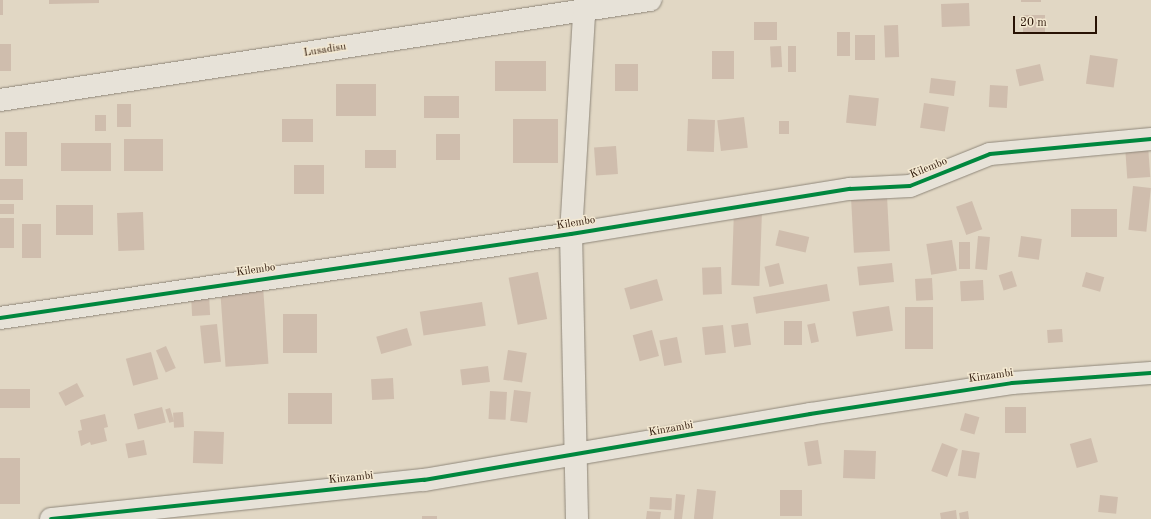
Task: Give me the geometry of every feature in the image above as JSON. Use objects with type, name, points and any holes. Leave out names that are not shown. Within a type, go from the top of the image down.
[{"type":"street","name":"Lusadisu","points":[[0,100],[585,6],[650,0]]},
{"type":"street","points":[[577,519],[571,234],[585,6]]},
{"type":"street","name":"Kilembo","points":[[0,318],[571,234],[850,189],[910,186],[990,154],[1151,139]]},
{"type":"street","name":"Kinzambi","points":[[51,519],[424,480],[576,456],[810,414],[1012,383],[1151,373]]},
{"type":"building","points":[[0,0],[3,0],[3,15],[0,15]]},
{"type":"building","points":[[49,0],[99,0],[99,3],[49,4]]},
{"type":"building","points":[[1021,0],[1041,0],[1041,2],[1021,2]]},
{"type":"building","points":[[969,3],[970,26],[942,27],[941,4]]},
{"type":"building","points":[[1023,15],[1045,15],[1045,34],[1023,34]]},
{"type":"building","points":[[754,22],[777,22],[777,40],[754,40]]},
{"type":"building","points":[[884,25],[898,25],[899,57],[885,57]]},
{"type":"building","points":[[837,32],[850,32],[850,56],[837,56]]},
{"type":"building","points":[[855,35],[875,35],[875,60],[855,60]]},
{"type":"building","points":[[0,44],[11,44],[11,71],[0,71]]},
{"type":"building","points":[[781,46],[782,67],[771,68],[770,47]]},
{"type":"building","points":[[788,46],[796,46],[796,72],[788,72]]},
{"type":"building","points":[[712,51],[734,51],[734,79],[712,79]]},
{"type":"building","points":[[1090,55],[1118,59],[1114,88],[1086,84]]},
{"type":"building","points":[[495,61],[546,61],[546,91],[495,91]]},
{"type":"building","points":[[615,64],[638,64],[638,91],[615,91]]},
{"type":"building","points":[[1040,64],[1044,81],[1019,86],[1016,70]]},
{"type":"building","points":[[931,78],[956,81],[954,96],[929,93]]},
{"type":"building","points":[[336,84],[376,84],[376,116],[336,116]]},
{"type":"building","points":[[990,85],[1008,86],[1007,108],[989,107]]},
{"type":"building","points":[[849,95],[879,98],[876,126],[846,123]]},
{"type":"building","points":[[424,96],[459,96],[459,118],[424,118]]},
{"type":"building","points":[[924,103],[949,107],[945,132],[920,128]]},
{"type":"building","points":[[117,104],[131,104],[131,127],[117,127]]},
{"type":"building","points":[[95,115],[106,115],[106,131],[95,131]]},
{"type":"building","points":[[744,117],[748,148],[721,151],[717,120]]},
{"type":"building","points":[[282,119],[313,119],[313,142],[282,142]]},
{"type":"building","points":[[513,119],[558,119],[558,163],[513,163]]},
{"type":"building","points":[[688,119],[715,120],[714,152],[687,151]]},
{"type":"building","points":[[779,121],[789,121],[789,134],[779,134]]},
{"type":"building","points":[[5,132],[27,132],[27,166],[5,166]]},
{"type":"building","points":[[436,134],[460,134],[460,160],[436,160]]},
{"type":"building","points":[[124,139],[163,139],[163,171],[124,171]]},
{"type":"building","points":[[61,143],[111,143],[111,171],[61,171]]},
{"type":"building","points":[[1148,145],[1150,177],[1127,179],[1125,147]]},
{"type":"building","points":[[616,146],[618,174],[596,175],[594,148]]},
{"type":"building","points":[[365,150],[396,150],[396,168],[365,168]]},
{"type":"building","points":[[294,165],[324,165],[324,194],[294,194]]},
{"type":"building","points":[[0,179],[23,179],[23,200],[0,200]]},
{"type":"building","points":[[1133,186],[1151,188],[1146,232],[1128,230]]},
{"type":"building","points":[[887,196],[890,251],[854,253],[851,198]]},
{"type":"building","points":[[972,201],[982,229],[966,235],[956,207]]},
{"type":"building","points":[[0,204],[14,204],[14,214],[0,214]]},
{"type":"building","points":[[56,205],[93,205],[93,235],[56,235]]},
{"type":"building","points":[[1071,209],[1117,209],[1117,237],[1071,237]]},
{"type":"building","points":[[734,210],[762,211],[759,286],[731,285]]},
{"type":"building","points":[[143,212],[144,250],[118,251],[117,213]]},
{"type":"building","points":[[0,218],[14,218],[14,248],[0,248]]},
{"type":"building","points":[[22,224],[41,224],[41,258],[22,258]]},
{"type":"building","points":[[779,230],[809,237],[806,253],[775,246]]},
{"type":"building","points":[[978,236],[990,237],[987,270],[975,269]]},
{"type":"building","points":[[1021,236],[1042,239],[1039,260],[1018,257]]},
{"type":"building","points":[[952,240],[957,271],[931,275],[926,244]]},
{"type":"building","points":[[959,242],[970,242],[970,269],[959,269]]},
{"type":"building","points":[[779,263],[784,283],[770,287],[764,267]]},
{"type":"building","points":[[892,263],[894,282],[859,286],[857,267]]},
{"type":"building","points":[[721,267],[722,294],[703,295],[702,268]]},
{"type":"building","points":[[1012,271],[1017,286],[1004,291],[999,275]]},
{"type":"building","points":[[538,272],[547,319],[518,325],[509,278]]},
{"type":"building","points":[[1086,272],[1104,277],[1100,292],[1082,286]]},
{"type":"building","points":[[932,278],[933,300],[916,301],[915,279]]},
{"type":"building","points":[[657,279],[663,300],[630,310],[624,288]]},
{"type":"building","points":[[983,280],[984,300],[961,301],[960,281]]},
{"type":"building","points":[[827,284],[830,301],[756,314],[753,297]]},
{"type":"building","points":[[263,286],[268,364],[226,367],[220,289]]},
{"type":"building","points":[[209,294],[210,315],[192,316],[191,295]]},
{"type":"building","points":[[482,302],[486,326],[424,336],[420,312]]},
{"type":"building","points":[[889,306],[893,331],[856,336],[852,312]]},
{"type":"building","points":[[905,307],[933,307],[933,349],[905,349]]},
{"type":"building","points":[[283,314],[317,314],[317,353],[283,353]]},
{"type":"building","points":[[784,321],[802,321],[802,345],[784,345]]},
{"type":"building","points":[[748,323],[751,345],[734,347],[731,325]]},
{"type":"building","points":[[815,323],[819,342],[811,343],[807,325]]},
{"type":"building","points":[[217,324],[221,362],[204,364],[200,326]]},
{"type":"building","points":[[723,325],[726,353],[705,355],[702,327]]},
{"type":"building","points":[[407,328],[412,345],[381,354],[376,337]]},
{"type":"building","points":[[1062,329],[1063,342],[1048,343],[1047,330]]},
{"type":"building","points":[[652,330],[659,356],[640,361],[633,335]]},
{"type":"building","points":[[677,337],[682,363],[664,366],[659,340]]},
{"type":"building","points":[[166,346],[176,368],[166,372],[156,350]]},
{"type":"building","points":[[508,350],[527,353],[522,383],[503,380]]},
{"type":"building","points":[[151,352],[158,379],[133,386],[126,359]]},
{"type":"building","points":[[488,366],[490,382],[462,385],[460,369]]},
{"type":"building","points":[[393,378],[394,399],[372,400],[371,379]]},
{"type":"building","points":[[77,383],[84,396],[66,406],[58,393]]},
{"type":"building","points":[[0,389],[30,389],[30,408],[0,408]]},
{"type":"building","points":[[514,390],[531,392],[527,423],[510,421]]},
{"type":"building","points":[[490,391],[507,392],[506,420],[489,419]]},
{"type":"building","points":[[288,393],[332,393],[332,424],[288,424]]},
{"type":"building","points":[[162,407],[166,423],[138,430],[134,414]]},
{"type":"building","points":[[1005,407],[1026,407],[1026,433],[1005,433]]},
{"type":"building","points":[[170,408],[174,421],[169,423],[165,409]]},
{"type":"building","points":[[183,412],[184,427],[174,428],[173,413]]},
{"type":"building","points":[[965,413],[979,417],[974,434],[960,430]]},
{"type":"building","points":[[105,414],[108,427],[104,428],[107,441],[91,445],[90,442],[81,446],[78,431],[82,430],[80,420]]},
{"type":"building","points":[[194,431],[224,432],[223,464],[193,463]]},
{"type":"building","points":[[1091,438],[1098,462],[1077,468],[1070,444]]},
{"type":"building","points":[[144,440],[147,455],[128,458],[125,444]]},
{"type":"building","points":[[818,440],[822,464],[808,466],[804,442]]},
{"type":"building","points":[[942,443],[958,449],[947,477],[931,471]]},
{"type":"building","points":[[844,450],[876,451],[875,479],[843,478]]},
{"type":"building","points":[[962,450],[980,453],[976,478],[958,476]]},
{"type":"building","points":[[0,458],[20,458],[20,504],[0,504]]},
{"type":"building","points":[[697,489],[716,491],[713,519],[694,519]]},
{"type":"building","points":[[780,490],[802,490],[802,516],[780,516]]},
{"type":"building","points":[[676,494],[685,495],[682,519],[674,519]]},
{"type":"building","points":[[1100,495],[1118,497],[1116,514],[1098,512]]},
{"type":"building","points":[[650,497],[672,498],[671,510],[649,509]]},
{"type":"building","points":[[956,510],[957,519],[941,519],[940,513]]},
{"type":"building","points":[[647,511],[661,512],[660,519],[646,519]]},
{"type":"building","points":[[968,511],[969,519],[960,519],[959,513]]},
{"type":"building","points":[[422,516],[437,516],[437,519],[422,519]]},
{"type":"cycle path","points":[[0,318],[571,234],[850,189],[910,186],[990,154],[1151,139]]},
{"type":"cycle path","points":[[51,519],[424,480],[810,414],[1012,383],[1151,373]]}]
